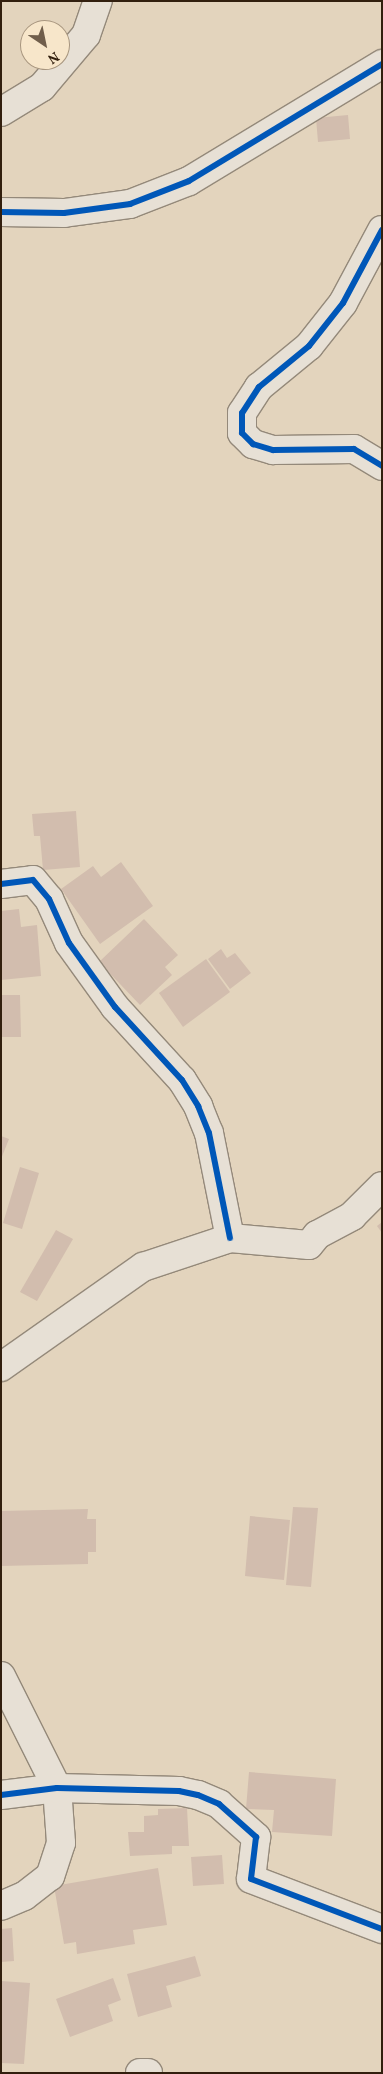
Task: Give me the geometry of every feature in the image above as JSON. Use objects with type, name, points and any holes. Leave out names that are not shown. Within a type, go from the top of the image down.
[{"type":"street","points":[[1,112],[42,87],[86,35],[98,1]]},
{"type":"street","points":[[1,212],[64,213],[138,201],[189,181],[382,64]]},
{"type":"street","points":[[382,230],[344,303],[309,346],[259,388],[242,413],[242,433],[254,444],[273,450],[354,449],[382,466]]},
{"type":"street","points":[[1,884],[33,880],[49,899],[69,943],[115,1007],[182,1080],[209,1133],[230,1238]]},
{"type":"street","points":[[1,1366],[143,1267],[230,1238],[309,1245],[317,1235],[352,1216],[382,1186]]},
{"type":"street","points":[[1,1676],[57,1788],[61,1843],[50,1876],[24,1896],[1,1906]]},
{"type":"street","points":[[1,1795],[57,1788],[179,1792],[219,1804],[256,1837],[251,1878],[382,1929]]},
{"type":"street","points":[[140,2073],[148,2073]]},
{"type":"building","points":[[348,115],[350,139],[318,142],[316,118]]},
{"type":"building","points":[[76,811],[80,867],[43,870],[40,836],[34,836],[32,814]]},
{"type":"building","points":[[121,862],[153,906],[100,944],[61,889],[93,866],[101,877]]},
{"type":"building","points":[[19,909],[21,927],[37,925],[41,976],[1,980],[1,911]]},
{"type":"building","points":[[144,919],[178,955],[165,967],[172,975],[140,1005],[99,962]]},
{"type":"building","points":[[221,949],[227,958],[235,953],[251,973],[230,989],[208,959]]},
{"type":"building","points":[[206,959],[230,992],[183,1027],[159,993]]},
{"type":"building","points":[[1,995],[20,995],[21,1037],[1,1037]]},
{"type":"building","points":[[1,1136],[9,1139],[1,1159]]},
{"type":"building","points":[[20,1167],[39,1173],[22,1229],[3,1223]]},
{"type":"building","points":[[382,1222],[382,1233],[377,1226]]},
{"type":"building","points":[[56,1230],[73,1239],[37,1301],[20,1292]]},
{"type":"building","points":[[293,1507],[318,1508],[311,1587],[286,1585]]},
{"type":"building","points":[[88,1509],[87,1519],[96,1519],[96,1552],[88,1552],[88,1564],[1,1566],[1,1511]]},
{"type":"building","points":[[250,1516],[290,1520],[284,1580],[245,1576]]},
{"type":"building","points":[[249,1772],[336,1779],[332,1836],[272,1832],[274,1810],[246,1809]]},
{"type":"building","points":[[187,1808],[189,1846],[172,1846],[172,1854],[130,1856],[128,1832],[144,1832],[144,1816],[158,1815],[158,1809]]},
{"type":"building","points":[[222,1855],[224,1884],[193,1886],[191,1857]]},
{"type":"building","points":[[158,1868],[167,1925],[133,1930],[135,1944],[77,1954],[76,1942],[64,1944],[54,1886]]},
{"type":"building","points":[[12,1928],[14,1961],[1,1962],[1,1929]]},
{"type":"building","points":[[195,1956],[201,1976],[166,1986],[172,2007],[138,2017],[127,1974]]},
{"type":"building","points":[[113,1978],[121,2000],[108,2005],[113,2021],[70,2037],[56,1999]]},
{"type":"building","points":[[1,1981],[30,1983],[24,2064],[1,2063]]},
{"type":"cycle path","points":[[1,212],[64,213],[130,204],[189,181],[382,64]]},
{"type":"cycle path","points":[[382,230],[343,303],[309,346],[259,387],[242,413],[242,433],[253,444],[273,450],[354,449],[382,466]]},
{"type":"cycle path","points":[[1,884],[33,880],[49,899],[69,943],[115,1007],[182,1080],[198,1106],[209,1133],[230,1238]]},
{"type":"cycle path","points":[[1,1795],[57,1788],[179,1791],[198,1795],[219,1804],[256,1837],[251,1879],[382,1929]]}]
